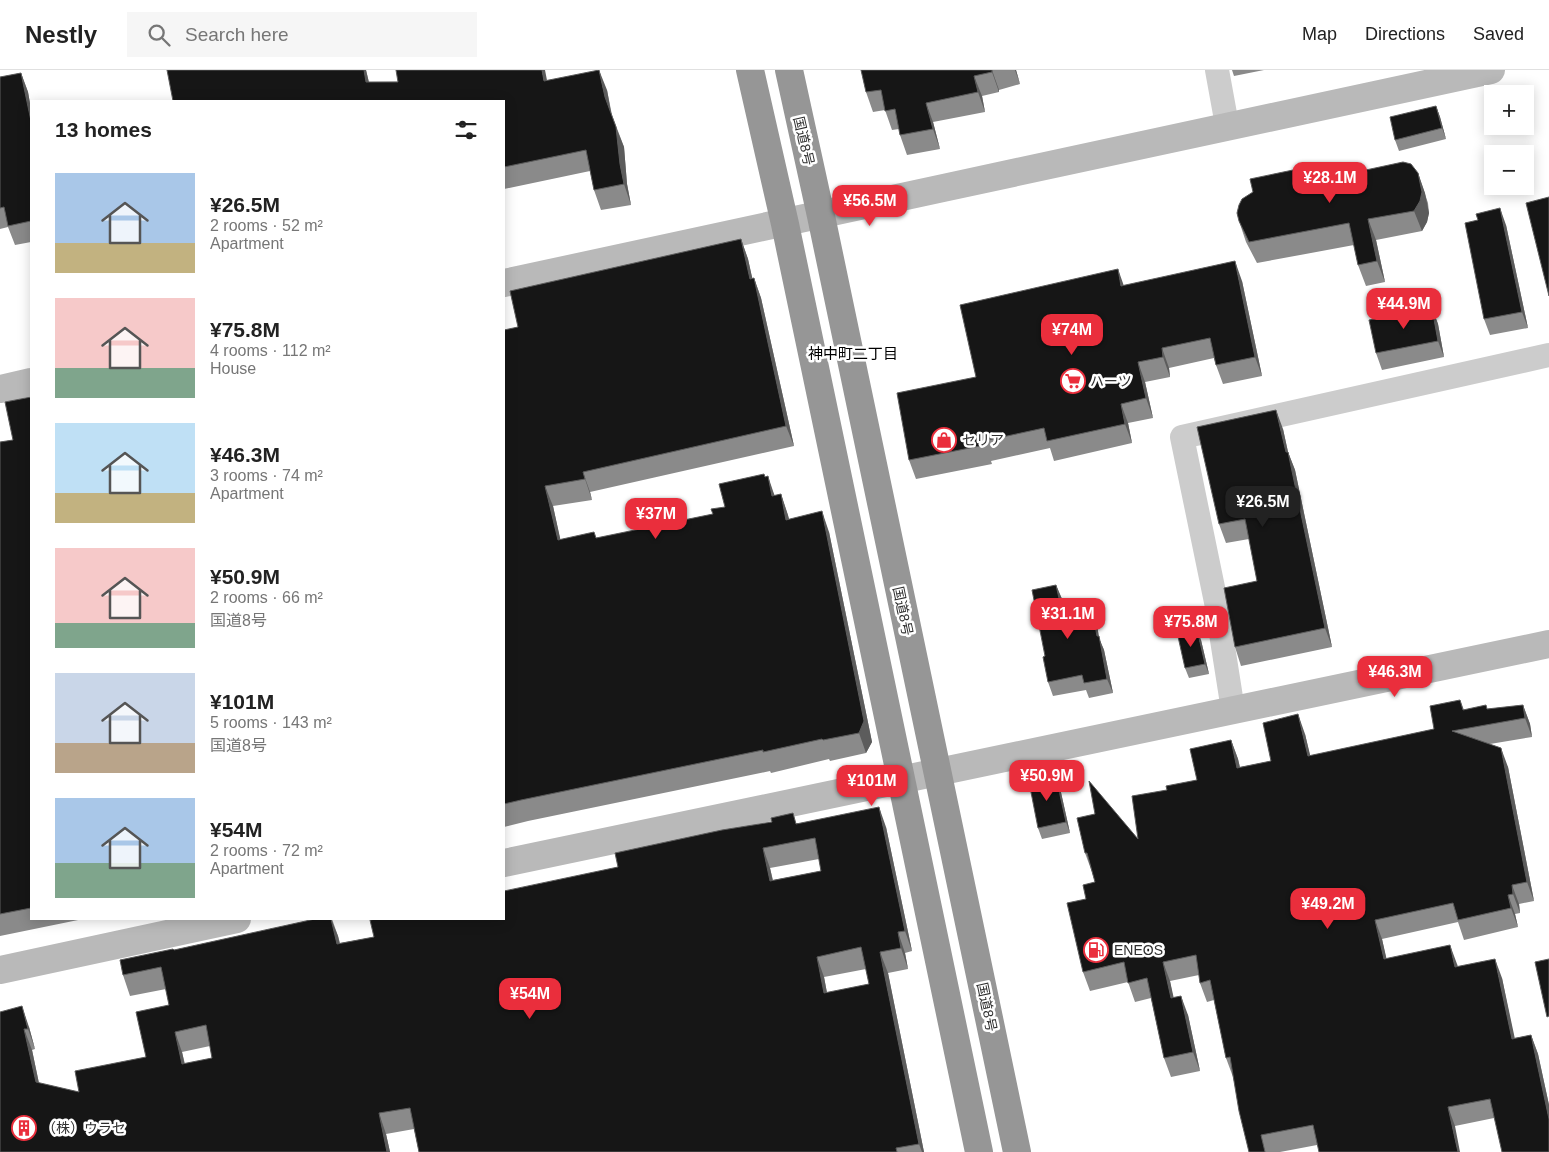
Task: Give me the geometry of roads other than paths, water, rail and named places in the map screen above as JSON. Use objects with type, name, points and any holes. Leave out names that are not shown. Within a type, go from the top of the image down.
[{"type":"highway","points":[[750,70],[785,224],[978,1152]]},
{"type":"highway","name":"国道8号","points":[[788,70],[821,216],[1017,1152]]},
{"type":"street","points":[[1217,70],[1227,125]]},
{"type":"street","points":[[505,283],[785,224],[1227,125],[1491,70]]},
{"type":"street","points":[[1233,710],[1216,602],[1182,437],[1549,355]]},
{"type":"street","points":[[0,389],[30,382]]},
{"type":"street","points":[[505,863],[1549,644]]},
{"type":"street","points":[[0,970],[232,920]]},
{"type":"place","name":"ハーツ","points":[[1073,381]]},
{"type":"place","name":"セリア","points":[[944,440]]},
{"type":"place","name":"ENEOS","points":[[1096,950]]},
{"type":"place","name":"（株）ウラセ","points":[[24,1128]]},
{"type":"district","name":"神中町二丁目","points":[[853,353]]}]
